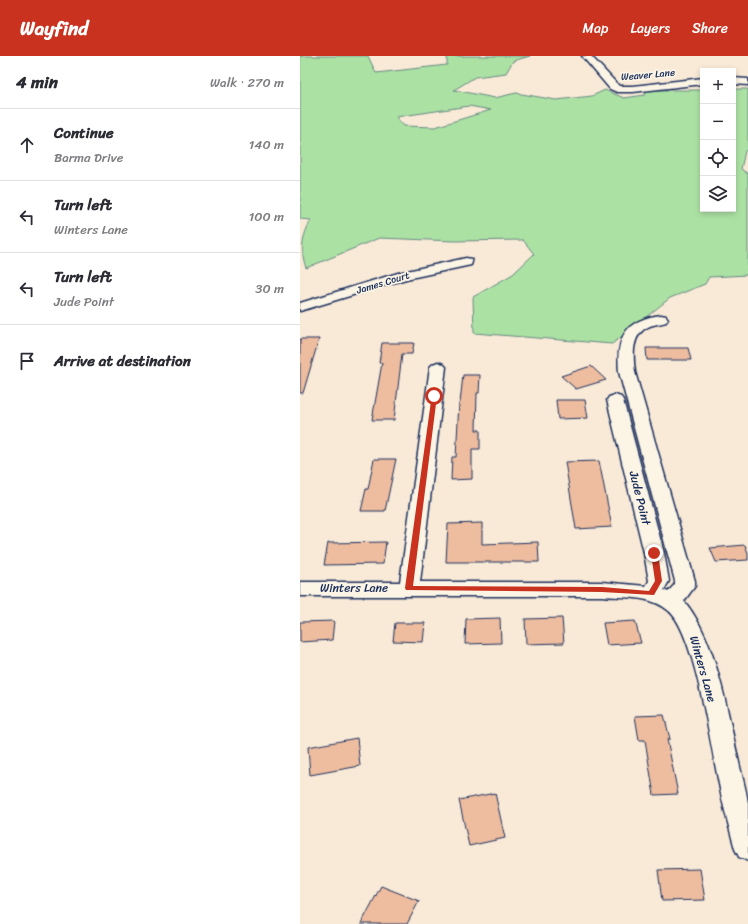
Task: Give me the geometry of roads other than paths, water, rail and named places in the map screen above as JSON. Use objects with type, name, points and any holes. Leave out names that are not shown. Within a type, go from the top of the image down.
[{"type":"street","name":"Weaver Lane","points":[[586,56],[604,74],[613,88],[617,89],[633,89],[700,81]]},
{"type":"street","points":[[736,81],[748,82]]},
{"type":"street","name":"James Court","points":[[300,307],[403,276],[466,262]]},
{"type":"street","points":[[661,318],[645,321],[633,332],[627,342],[625,357],[627,372],[685,581],[685,586],[671,602]]},
{"type":"street","points":[[409,588],[438,367]]},
{"type":"street","name":"Jude Point","points":[[616,400],[654,553],[659,581],[651,594]]},
{"type":"street","name":"Winters Lane","points":[[300,589],[602,589],[651,594],[665,598],[680,609],[688,620],[704,662],[732,790],[748,849]]}]
